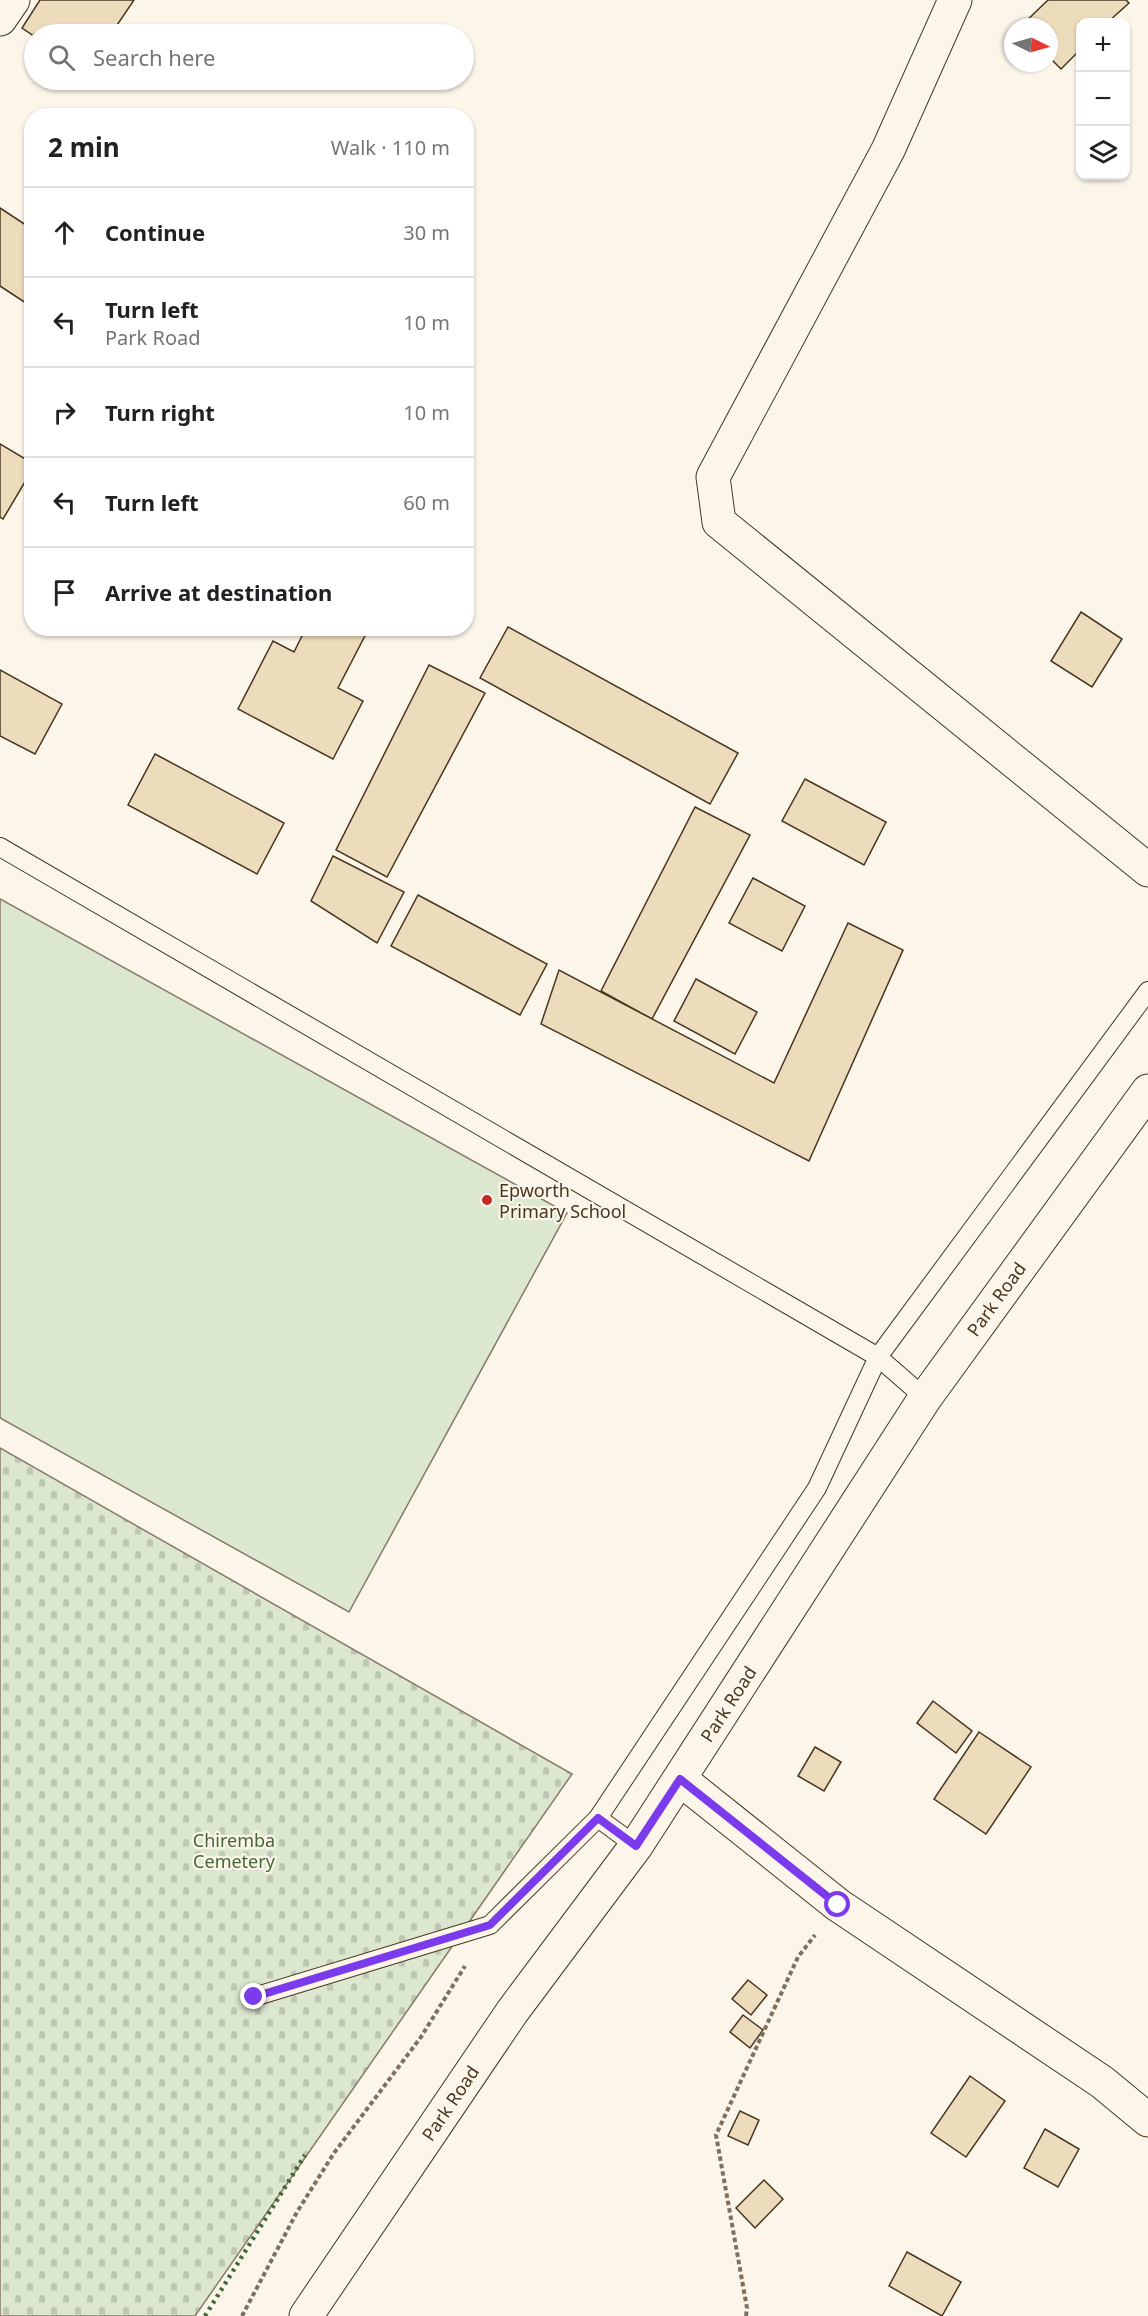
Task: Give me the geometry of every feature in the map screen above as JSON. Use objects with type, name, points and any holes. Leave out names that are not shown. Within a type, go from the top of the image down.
[{"type":"street","points":[[0,19],[13,0]]},
{"type":"street","points":[[955,0],[888,150],[713,477],[718,522],[1148,870]]},
{"type":"street","name":"Park Road","points":[[306,2316],[512,2012],[636,1846],[925,1398],[1148,1091]]},
{"type":"street","points":[[680,1779],[838,1905],[1102,2082],[1148,2120]]},
{"type":"lane","points":[[0,847],[878,1358],[925,1398]]},
{"type":"lane","points":[[254,1997],[490,1925],[598,1818],[817,1488],[878,1358],[1148,991]]},
{"type":"lane","points":[[598,1818],[636,1846]]},
{"type":"path","points":[[746,2316],[747,2308],[716,2135],[798,1957],[838,1905]]},
{"type":"path","points":[[242,2316],[297,2212],[334,2153],[421,2037],[490,1925]]},
{"type":"green space","points":[[0,899],[567,1213],[349,1612],[0,1418]]},
{"type":"green space","name":"Chiremba Cemetery","points":[[0,1448],[572,1774],[195,2316],[0,2316]]},
{"type":"building","points":[[40,0],[134,0],[118,24],[25,24]]},
{"type":"building","points":[[1048,0],[1126,0],[1129,3],[1112,18],[1076,18],[1076,54],[1061,69],[1058,66],[1058,18],[1029,18]]},
{"type":"building","points":[[0,208],[24,224],[24,302],[0,286]]},
{"type":"building","points":[[0,444],[24,458],[24,484],[3,519],[0,517]]},
{"type":"building","points":[[1081,612],[1122,639],[1092,687],[1051,661]]},
{"type":"building","points":[[508,627],[738,753],[710,804],[480,678]]},
{"type":"building","points":[[302,636],[365,636],[338,688],[363,701],[333,759],[238,709],[273,641],[294,652]]},
{"type":"building","points":[[429,665],[485,693],[387,877],[336,850]]},
{"type":"building","points":[[0,670],[62,704],[35,754],[0,736]]},
{"type":"building","points":[[155,754],[284,823],[257,874],[128,805]]},
{"type":"building","points":[[805,779],[886,822],[864,865],[782,821]]},
{"type":"building","points":[[695,807],[750,835],[652,1019],[601,991]]},
{"type":"building","points":[[333,856],[404,892],[377,943],[311,901]]},
{"type":"building","points":[[753,878],[805,906],[782,951],[729,923]]},
{"type":"building","points":[[418,895],[547,964],[520,1015],[391,946]]},
{"type":"building","points":[[848,923],[903,950],[809,1161],[541,1024],[559,970],[774,1083]]},
{"type":"building","points":[[696,979],[757,1012],[735,1054],[674,1021]]},
{"type":"building","points":[[933,1701],[972,1731],[956,1753],[917,1723]]},
{"type":"building","points":[[979,1732],[1031,1767],[986,1834],[934,1799]]},
{"type":"building","points":[[815,1747],[841,1762],[824,1791],[798,1776]]},
{"type":"building","points":[[748,1980],[767,1995],[751,2015],[732,1999]]},
{"type":"building","points":[[743,2015],[763,2030],[750,2048],[730,2032]]},
{"type":"building","points":[[970,2076],[1005,2101],[966,2157],[931,2133]]},
{"type":"building","points":[[740,2111],[759,2120],[748,2145],[728,2136]]},
{"type":"building","points":[[1045,2129],[1079,2149],[1058,2187],[1024,2168]]},
{"type":"building","points":[[764,2180],[783,2199],[755,2228],[736,2208]]},
{"type":"building","points":[[907,2252],[961,2282],[942,2316],[889,2286]]},
{"type":"hedge","points":[[205,2316],[305,2155]]},
{"type":"place","name":"Epworth Primary School","points":[[487,1200]]},
{"type":"route","points":[[254,1997],[490,1925],[598,1818],[636,1846],[680,1779],[838,1905]]}]
